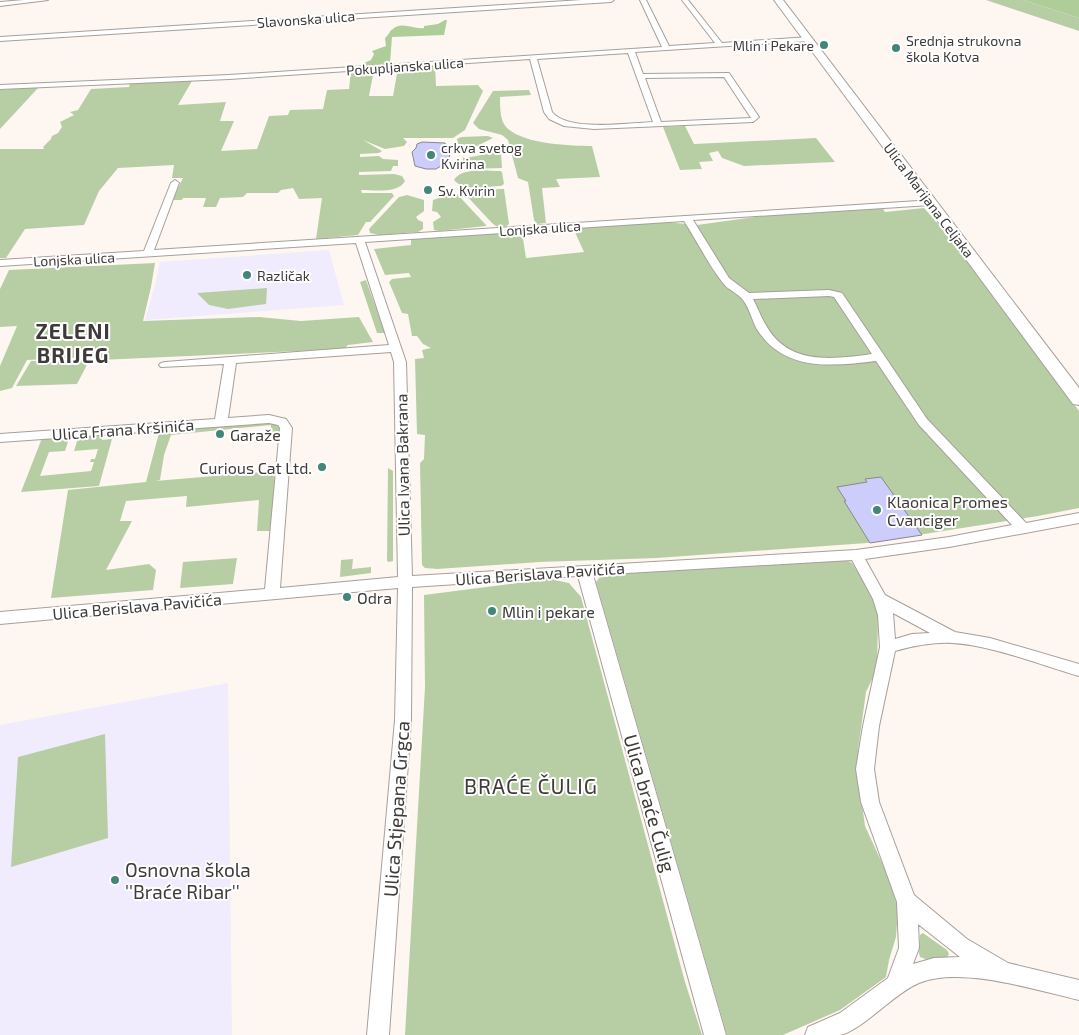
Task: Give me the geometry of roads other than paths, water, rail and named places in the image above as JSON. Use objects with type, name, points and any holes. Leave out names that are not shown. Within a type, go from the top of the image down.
[{"type":"main road","name":"Ulica Marijana Celjaka","points":[[778,0],[1079,400]]},
{"type":"street","points":[[0,4],[45,0]]},
{"type":"street","name":"Slavonska ulica","points":[[0,39],[611,0]]},
{"type":"street","points":[[643,0],[667,49]]},
{"type":"street","points":[[685,0],[720,45]]},
{"type":"street","name":"Pokupljanska ulica","points":[[0,86],[196,78],[809,39]]},
{"type":"street","points":[[630,51],[658,125]]},
{"type":"street","points":[[533,58],[548,112],[557,120],[573,125],[594,127],[753,120]]},
{"type":"street","points":[[640,76],[726,75],[756,117],[753,120]]},
{"type":"street","points":[[753,120],[759,129]]},
{"type":"street","points":[[148,254],[175,183]]},
{"type":"street","name":"Lonjska ulica","points":[[0,263],[931,202]]},
{"type":"street","points":[[687,218],[728,284],[746,296],[766,333],[778,346],[795,357],[813,362],[824,363],[878,356]]},
{"type":"street","name":"Ulica Ivana Bakrana","points":[[360,240],[400,362],[404,582]]},
{"type":"street","points":[[746,296],[836,294],[923,422],[1023,528]]},
{"type":"street","points":[[165,364],[396,348]]},
{"type":"street","points":[[221,423],[231,359]]},
{"type":"street","name":"Ulica Frana Kršinića","points":[[0,438],[274,419],[285,425],[286,439],[272,594]]},
{"type":"street","name":"Ulica Berislava Pavičića","points":[[0,618],[404,582],[856,555],[949,542],[1079,518]]},
{"type":"street","points":[[856,555],[880,599],[886,615],[888,647],[871,726],[865,769],[870,802],[907,902],[909,948],[895,986]]},
{"type":"street","name":"Ulica braće Čulig","points":[[584,570],[715,1035]]},
{"type":"street","name":"Ulica Stjepana Grgca","points":[[378,1035],[403,720],[404,582]]},
{"type":"street","points":[[880,599],[952,637]]},
{"type":"street","points":[[888,647],[912,640],[952,637],[990,644],[1079,670]]},
{"type":"street","points":[[907,902],[960,946],[1007,974]]},
{"type":"street","points":[[816,1035],[846,1020],[895,986],[918,973],[944,968],[965,968],[1007,974],[1079,990]]},
{"type":"place","name":"Mlin i Pekare","points":[[824,45]]},
{"type":"place","name":"Srednja strukovna škola Kotva","points":[[896,48]]},
{"type":"place","name":"crkva svetog Kvirina","points":[[431,155]]},
{"type":"place","name":"Sv. Kvirin","points":[[428,190]]},
{"type":"place","name":"Različak","points":[[247,275]]},
{"type":"place","name":"Garaže","points":[[220,434]]},
{"type":"place","name":"Curious Cat Ltd.","points":[[322,467]]},
{"type":"place","name":"Klaonica Promes Cvanciger","points":[[877,510]]},
{"type":"place","name":"Odra","points":[[347,597]]},
{"type":"place","name":"Mlin i pekare","points":[[492,611]]},
{"type":"place","name":"Osnovna škola ''Braće Ribar''","points":[[115,880]]},
{"type":"district","name":"ZELENI BRIJEG","points":[[73,342]]},
{"type":"district","name":"BRAĆE ČULIG","points":[[531,785]]}]
